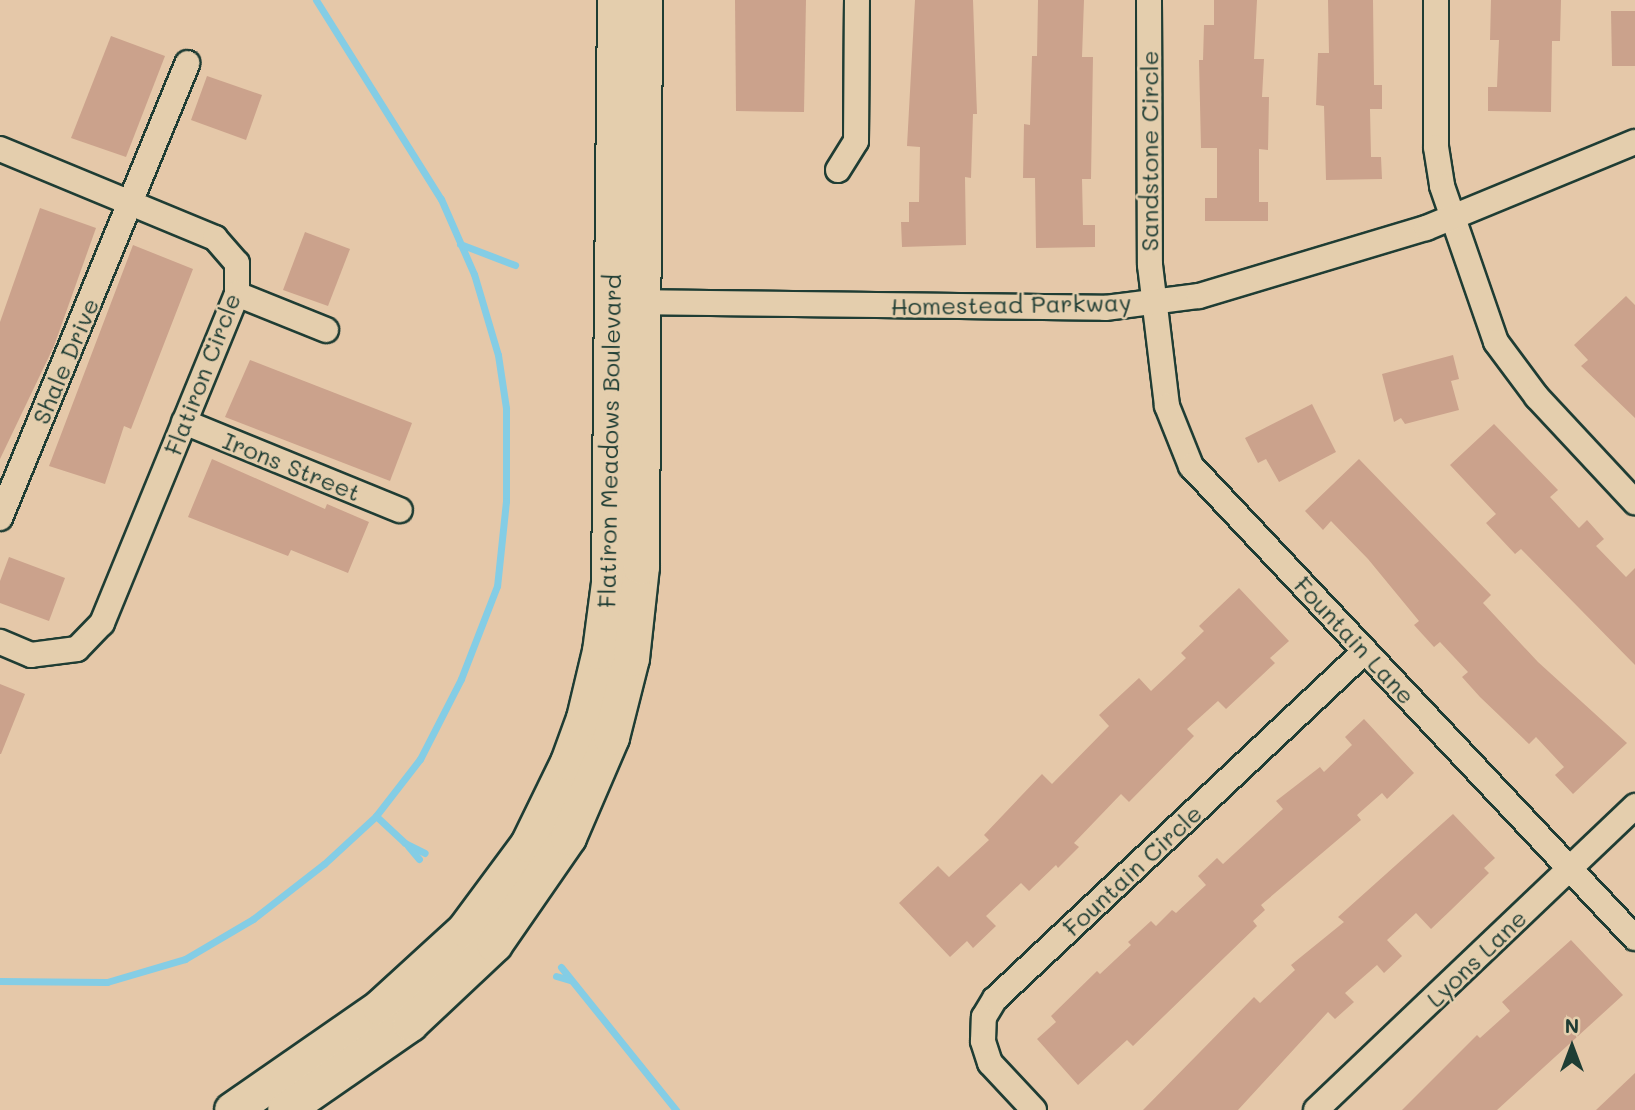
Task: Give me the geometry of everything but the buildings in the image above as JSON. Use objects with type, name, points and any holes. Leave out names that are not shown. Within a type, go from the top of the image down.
[{"type":"street","name":"Flatiron Meadows Boulevard","points":[[285,1110],[401,1030],[494,944],[544,876],[593,785],[625,688],[639,597],[615,0]]},
{"type":"street","name":"Flatiron Meadows Boulevard","points":[[232,1110],[420,974],[503,883],[549,804],[584,718],[600,651],[609,583],[645,0]]},
{"type":"street","points":[[838,170],[856,141],[857,0]]},
{"type":"street","name":"Sandstone Circle","points":[[1149,0],[1147,205],[1153,302]]},
{"type":"street","points":[[1436,0],[1436,147],[1454,217],[1496,342],[1538,397],[1635,502]]},
{"type":"street","name":"Shale Drive","points":[[0,518],[188,63]]},
{"type":"street","name":"Homestead Parkway","points":[[628,302],[1105,308],[1199,296],[1454,217],[1635,142]]},
{"type":"street","name":"Flatiron Circle","points":[[0,149],[215,238],[237,263],[237,294],[102,623],[77,649],[31,655],[0,642]]},
{"type":"street","points":[[237,294],[326,330]]},
{"type":"street","name":"Fountain Lane","points":[[1153,302],[1167,406],[1191,466],[1635,938]]},
{"type":"street","name":"Irons Street","points":[[184,422],[400,510]]},
{"type":"street","name":"Fountain Circle","points":[[1034,1110],[990,1063],[983,1041],[984,1017],[995,999],[1365,651]]},
{"type":"street","name":"Lyons Lane","points":[[1316,1110],[1635,806]]},
{"type":"waterway","points":[[316,0],[441,199],[474,274],[498,355],[506,408],[506,501],[497,586],[461,679],[420,759],[376,816],[405,843],[425,853]]},
{"type":"waterway","points":[[460,244],[515,265]]},
{"type":"waterway","points":[[0,981],[107,982],[185,959],[253,919],[324,864],[376,816]]},
{"type":"waterway","points":[[408,846],[419,859]]},
{"type":"waterway","points":[[561,967],[676,1110]]},
{"type":"waterway","points":[[556,976],[570,980]]}]
